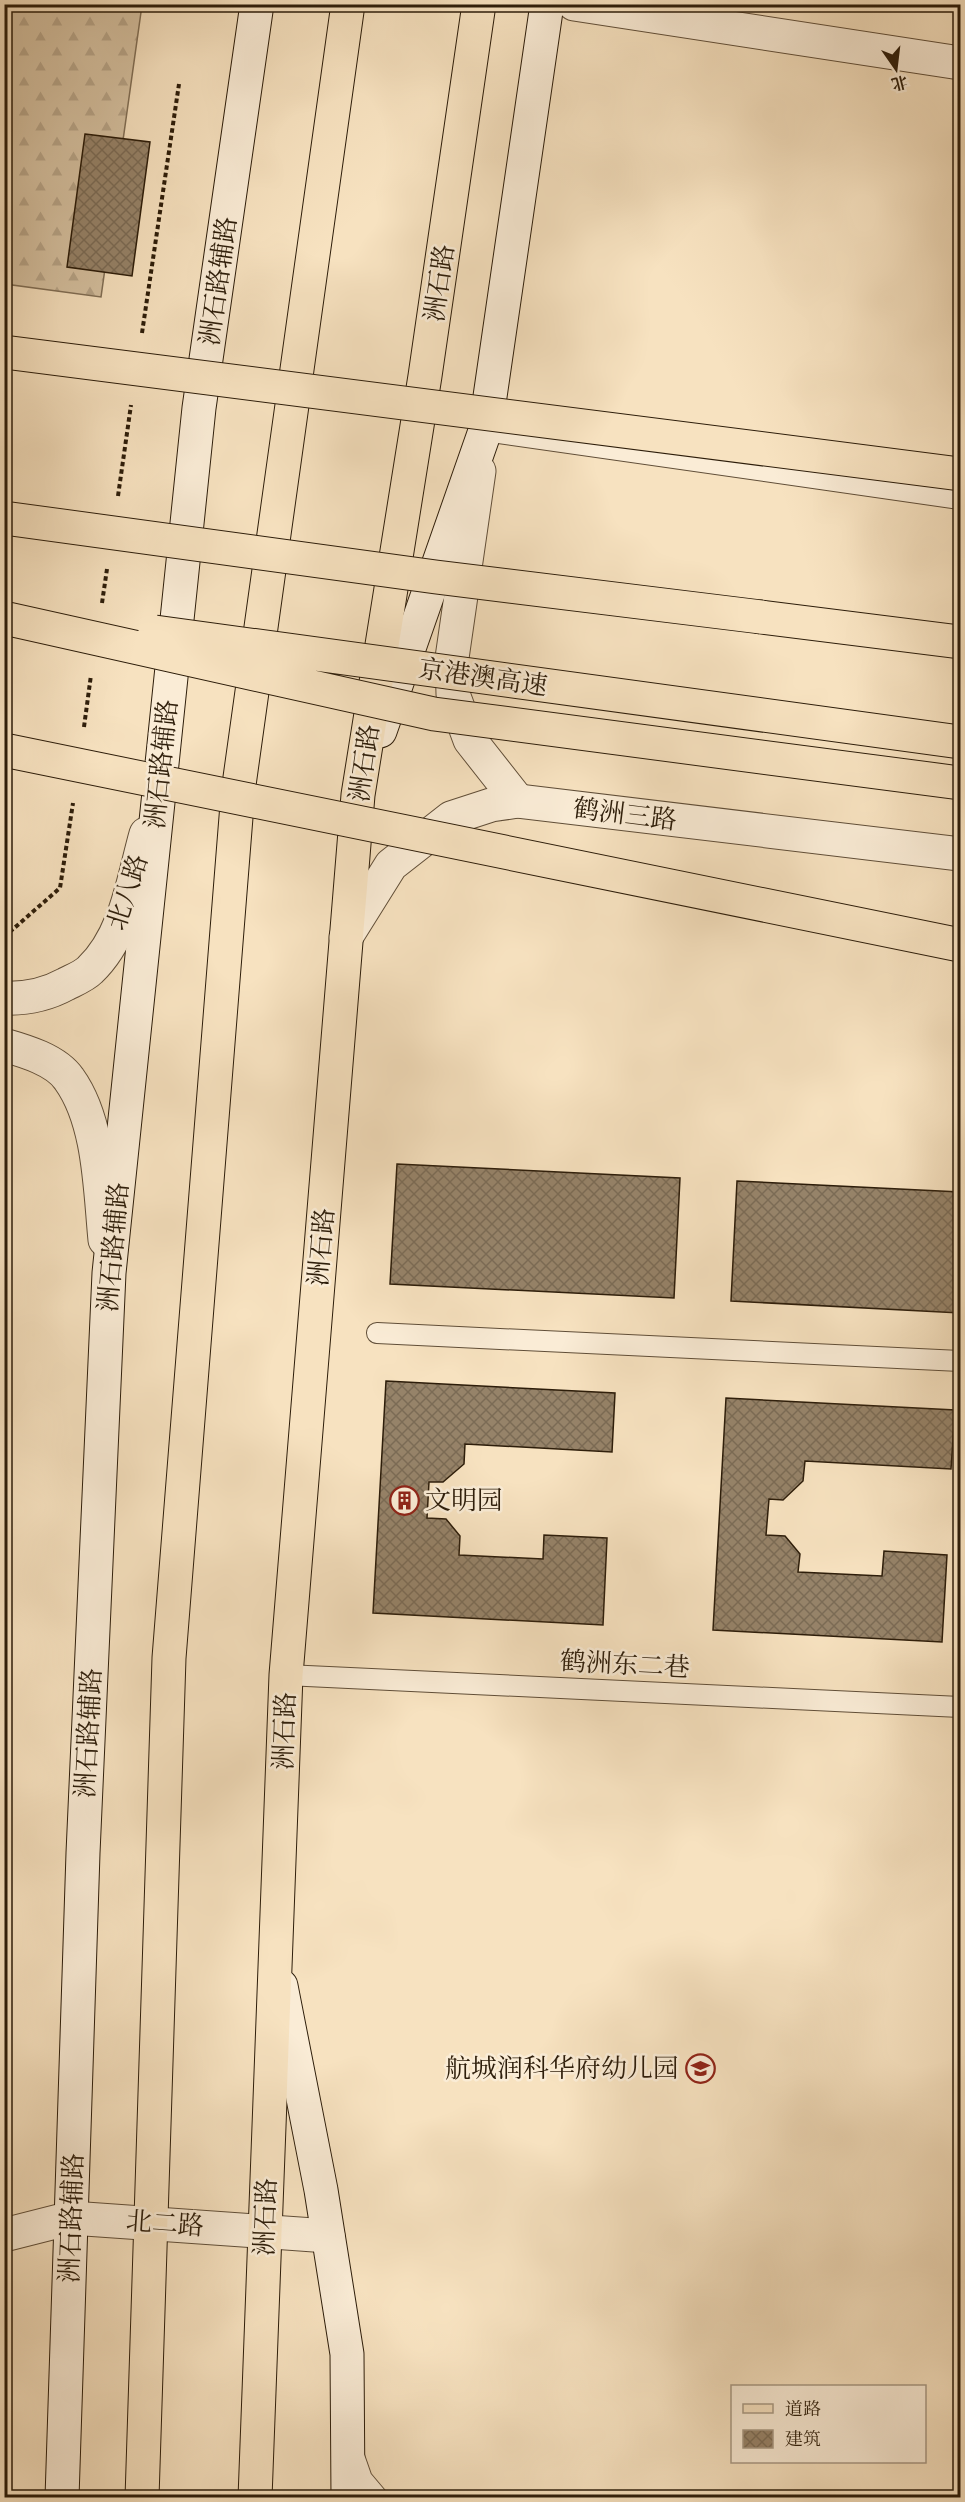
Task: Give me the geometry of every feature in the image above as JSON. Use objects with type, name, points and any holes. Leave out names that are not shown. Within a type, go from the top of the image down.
[{"type":"main road","name":"洲石路辅路","points":[[62,2498],[83,1841],[109,1273],[199,408],[257,4]]},
{"type":"main road","points":[[142,2498],[169,1658],[238,792],[348,4]]},
{"type":"main road","name":"洲石路","points":[[255,2498],[286,1675],[358,795],[427,364],[479,4]]},
{"type":"main road","points":[[518,801],[470,741],[453,694],[452,658],[547,4]]},
{"type":"main road","points":[[574,4],[960,63]]},
{"type":"main road","points":[[4,352],[960,474]]},
{"type":"main road","points":[[358,795],[485,431]]},
{"type":"main road","points":[[4,518],[425,575],[960,642]]},
{"type":"main road","name":"京港澳高速","points":[[4,611],[960,742]]},
{"type":"main road","points":[[761,617],[960,626]]},
{"type":"main road","points":[[4,618],[434,714],[960,783]]},
{"type":"main road","points":[[4,750],[960,945]]},
{"type":"main road","name":"北八路","points":[[4,998],[24,999],[52,992],[90,971],[109,946],[123,917],[158,789]]},
{"type":"main road","name":"鹤洲三路","points":[[346,937],[391,865],[451,818],[491,805],[518,801],[960,854]]},
{"type":"main road","points":[[4,1045],[34,1053],[68,1077],[83,1106],[96,1154],[109,1273]]},
{"type":"main road","points":[[275,1959],[328,2236],[346,2354],[348,2498]]},
{"type":"main road","name":"北二路","points":[[4,2235],[71,2218],[328,2236]]},
{"type":"lane","points":[[485,431],[960,499]]},
{"type":"lane","points":[[377,1333],[960,1361]]},
{"type":"lane","name":"鹤洲东二巷","points":[[286,1675],[960,1707]]},
{"type":"lane","points":[[349,2444],[362,2478],[378,2498]]},
{"type":"green space","points":[[5,5],[142,5],[101,297],[5,284]]},
{"type":"building","points":[[85,134],[150,142],[132,276],[67,267]]},
{"type":"building","points":[[397,1164],[680,1178],[674,1298],[390,1284]]},
{"type":"building","points":[[737,1181],[960,1192],[960,1313],[731,1301]]},
{"type":"building","name":"文明园","points":[[386,1381],[615,1393],[612,1452],[465,1444],[464,1464],[443,1482],[429,1482],[427,1518],[446,1519],[460,1536],[459,1555],[543,1559],[544,1535],[607,1538],[603,1625],[373,1613]]},
{"type":"building","points":[[726,1398],[955,1410],[951,1469],[805,1461],[803,1481],[783,1500],[769,1499],[766,1535],[785,1536],[800,1554],[798,1572],[882,1576],[884,1551],[947,1555],[942,1642],[713,1630]]},
{"type":"place","name":"文明园","points":[[404,1500]]},
{"type":"place","name":"航城润科华府幼儿园","points":[[700,2068]]}]
